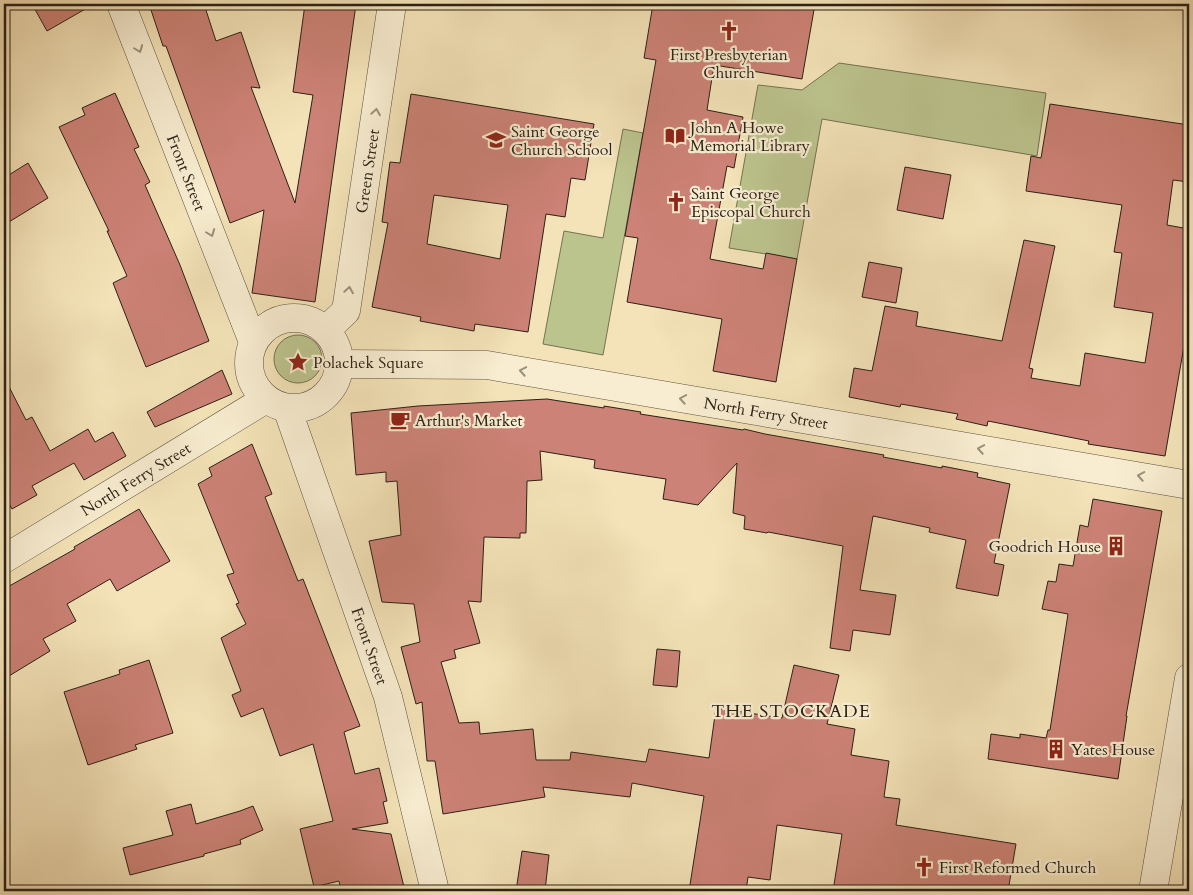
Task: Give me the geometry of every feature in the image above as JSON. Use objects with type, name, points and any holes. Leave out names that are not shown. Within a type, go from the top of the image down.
[{"type":"street","name":"Front Street","points":[[121,4],[253,342],[249,357],[249,372],[255,387],[276,404],[388,696],[435,891]]},
{"type":"street","name":"Green Street","points":[[326,330],[346,311],[392,4]]},
{"type":"street","points":[[253,342],[262,331],[274,322],[287,318],[301,318],[314,322],[326,330],[334,340],[340,364],[337,380],[329,393],[317,403],[302,408],[276,404]]},
{"type":"street","name":"North Ferry Street","points":[[340,364],[486,365],[1189,485]]},
{"type":"street","name":"North Ferry Street","points":[[4,559],[276,404]]},
{"type":"street","points":[[1153,891],[1189,678]]},
{"type":"green space","points":[[839,63],[1046,93],[1037,156],[822,119],[797,259],[729,248],[758,85],[802,90]]},
{"type":"green space","points":[[623,129],[643,133],[603,355],[543,344],[564,231],[603,238]]},
{"type":"green space","name":"Polachek Square","points":[[293,335],[303,335],[312,339],[318,345],[321,350],[321,368],[312,379],[303,383],[293,383],[284,379],[278,373],[274,364],[274,354],[278,345],[284,339]]},
{"type":"building","points":[[32,4],[94,4],[47,31]]},
{"type":"building","points":[[149,4],[204,4],[216,41],[241,32],[260,88],[251,87],[295,203],[313,95],[293,92],[305,4],[356,4],[315,302],[252,293],[264,210],[230,223]]},
{"type":"building","points":[[653,4],[815,4],[802,79],[714,65],[707,110],[743,117],[734,168],[727,166],[710,259],[763,269],[766,253],[797,259],[776,382],[713,371],[722,319],[627,302],[638,238],[625,236],[656,60],[644,58]]},
{"type":"building","points":[[115,93],[139,147],[134,149],[150,182],[145,185],[180,265],[209,341],[146,367],[113,283],[127,276],[107,231],[109,231],[59,127],[85,115],[82,108]]},
{"type":"building","points":[[411,94],[594,124],[585,180],[571,178],[565,217],[546,214],[528,332],[475,324],[474,331],[420,321],[421,317],[372,307],[388,223],[382,222],[390,162],[400,163]],"holes":[[[434,195],[508,205],[500,259],[427,244]]]},
{"type":"building","points":[[1050,104],[1189,125],[1189,182],[1173,180],[1167,225],[1189,229],[1189,317],[1165,456],[1088,444],[1089,441],[988,421],[987,426],[956,419],[958,414],[901,404],[900,407],[849,397],[854,368],[872,371],[885,306],[918,312],[916,326],[1002,341],[1024,240],[1055,246],[1029,368],[1033,369],[1031,378],[1080,386],[1085,353],[1145,363],[1153,313],[1114,307],[1122,253],[1114,252],[1122,205],[1026,191],[1031,156],[1041,158]]},
{"type":"building","points":[[28,163],[48,198],[4,225],[4,178]]},
{"type":"building","points":[[905,167],[951,175],[943,219],[897,210]]},
{"type":"building","points":[[869,262],[902,268],[896,303],[862,297]]},
{"type":"building","points":[[222,370],[232,394],[155,427],[147,412]]},
{"type":"building","points":[[4,377],[26,420],[32,417],[50,451],[88,429],[95,442],[113,432],[126,456],[84,480],[74,463],[32,486],[37,495],[12,509],[4,495]]},
{"type":"building","points":[[547,399],[604,408],[604,406],[641,412],[640,414],[744,429],[884,455],[883,457],[978,473],[977,477],[1010,484],[994,563],[1004,565],[998,596],[956,588],[966,540],[929,532],[930,528],[873,516],[860,590],[896,595],[890,635],[853,630],[850,651],[830,648],[843,546],[744,529],[745,516],[733,513],[737,463],[698,505],[663,499],[666,479],[594,468],[595,460],[540,451],[542,480],[527,481],[526,533],[520,533],[520,538],[484,537],[481,602],[468,601],[480,643],[454,650],[456,658],[441,662],[459,723],[479,722],[480,734],[533,729],[536,760],[570,760],[571,752],[646,762],[649,749],[709,758],[716,708],[782,718],[794,665],[839,675],[827,724],[855,729],[851,755],[889,761],[884,797],[900,799],[896,825],[1016,844],[1008,891],[833,891],[842,834],[777,825],[770,880],[748,877],[746,891],[689,891],[704,796],[632,783],[630,797],[543,787],[545,797],[443,814],[435,761],[427,761],[422,702],[416,704],[401,647],[420,642],[414,604],[382,602],[369,541],[401,535],[397,481],[386,482],[386,472],[356,475],[351,413],[418,406]]},
{"type":"building","points":[[252,444],[272,494],[265,497],[298,581],[303,579],[360,726],[344,732],[355,774],[379,768],[387,801],[383,802],[388,823],[352,829],[391,834],[405,891],[341,891],[339,881],[314,887],[300,829],[333,821],[313,744],[280,756],[263,708],[241,717],[232,695],[241,691],[221,638],[246,624],[236,604],[239,603],[227,575],[234,573],[198,484],[212,476],[209,468]]},
{"type":"building","points":[[1093,499],[1162,511],[1126,716],[1118,779],[988,759],[991,734],[1020,738],[1020,734],[1046,738],[1048,730],[1050,730],[1068,614],[1042,609],[1048,581],[1056,582],[1059,564],[1073,566],[1080,525],[1088,527]]},
{"type":"building","points":[[139,509],[170,561],[117,591],[110,579],[67,604],[76,621],[43,639],[50,651],[4,679],[4,589],[75,549],[74,547]]},
{"type":"building","points":[[657,649],[680,651],[677,687],[653,685]]},
{"type":"building","points":[[149,660],[173,733],[135,745],[137,749],[88,765],[64,692],[120,674],[119,670]]},
{"type":"building","points":[[191,804],[196,824],[253,806],[263,830],[240,840],[241,844],[204,854],[204,856],[130,875],[123,848],[173,835],[166,811]]},
{"type":"building","points":[[522,851],[549,855],[545,891],[516,891]]},
{"type":"place","name":"First Presbyterian Church","points":[[729,31]]},
{"type":"place","name":"John A Howe Memorial Library","points":[[675,136]]},
{"type":"place","name":"Saint George Church School","points":[[496,140]]},
{"type":"place","name":"Saint George Episcopal Church","points":[[676,202]]},
{"type":"place","name":"Polachek Square","points":[[298,362]]},
{"type":"place","name":"Arthur's Market","points":[[400,420]]},
{"type":"place","name":"Goodrich House","points":[[1116,546]]},
{"type":"place","name":"Yates House","points":[[1056,749]]},
{"type":"place","name":"First Reformed Church","points":[[924,867]]},
{"type":"district","name":"THE STOCKADE","points":[[791,711]]}]
